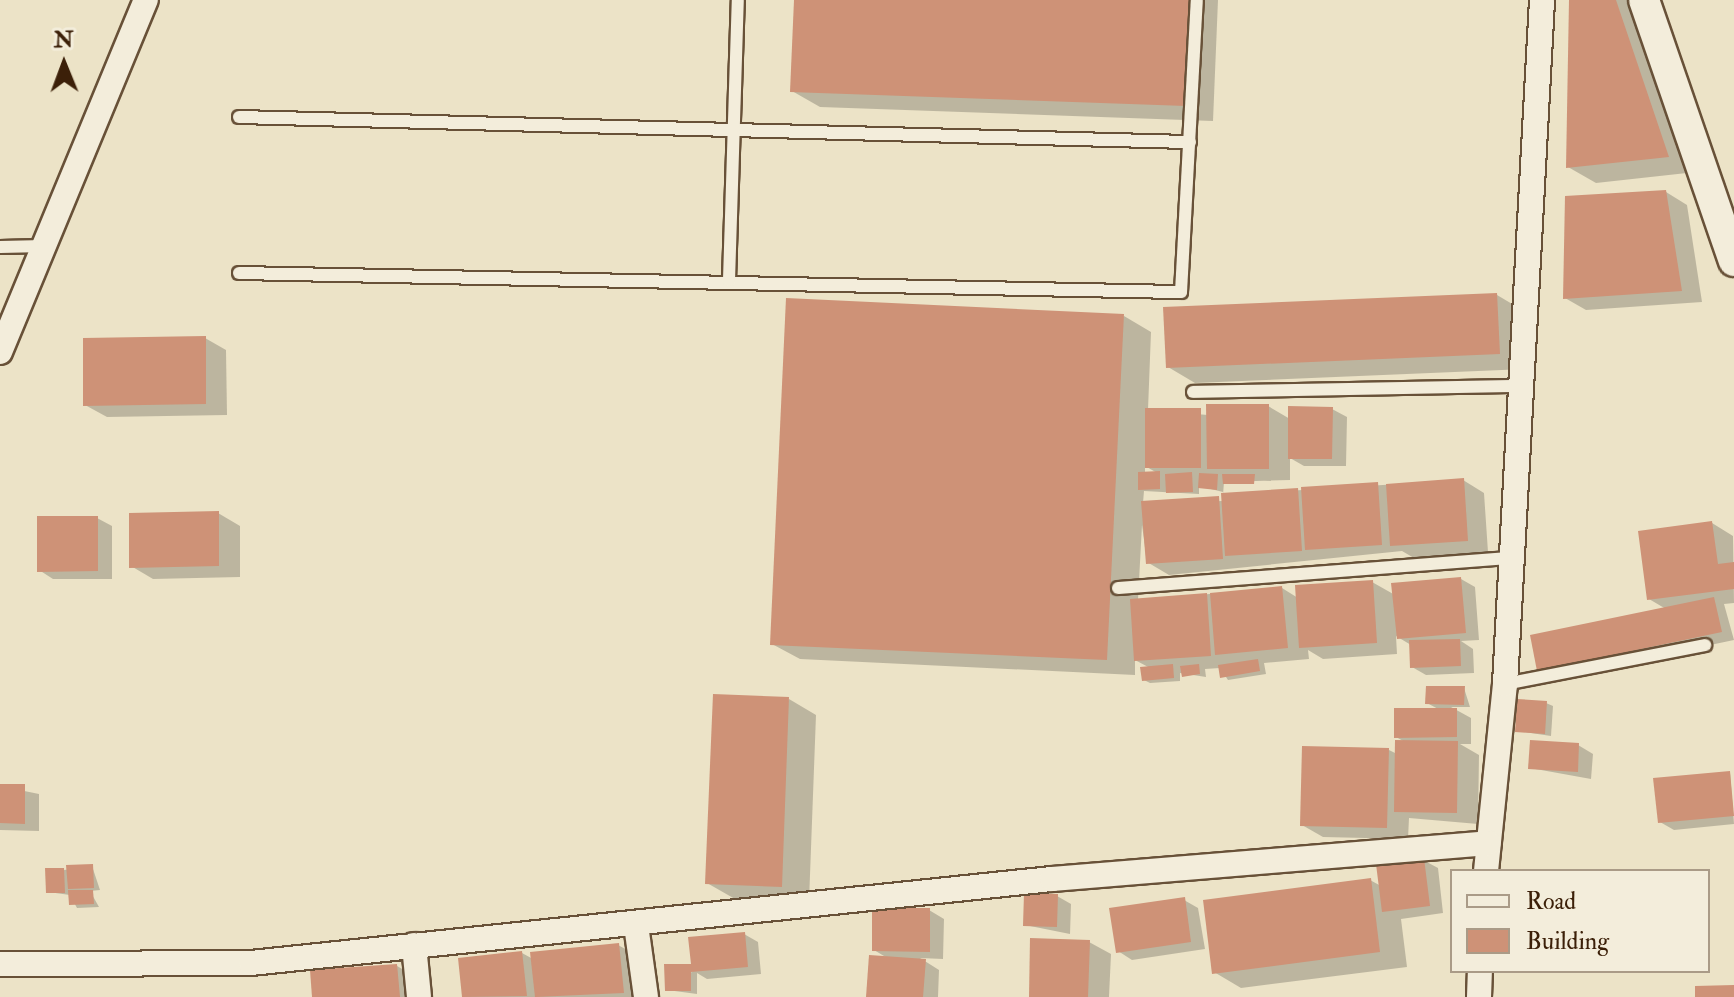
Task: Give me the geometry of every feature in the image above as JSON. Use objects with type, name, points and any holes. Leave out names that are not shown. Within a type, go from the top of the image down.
[{"type":"street","points":[[0,352],[47,246],[146,0]]},
{"type":"street","points":[[1486,869],[1505,684],[1509,558],[1542,0]]},
{"type":"street","points":[[1644,0],[1734,261]]},
{"type":"street","points":[[0,964],[251,963],[1052,879],[1489,843]]},
{"type":"street","points":[[636,925],[646,997]]},
{"type":"street","points":[[414,945],[419,997]]},
{"type":"street","points":[[1479,997],[1480,973]]},
{"type":"lane","points":[[729,280],[738,0]]},
{"type":"lane","points":[[239,273],[729,280],[1181,292],[1197,0]]},
{"type":"lane","points":[[239,117],[1190,142]]},
{"type":"lane","points":[[0,247],[47,246]]},
{"type":"lane","points":[[1193,392],[1519,386]]},
{"type":"lane","points":[[1118,588],[1509,558]]},
{"type":"lane","points":[[1505,684],[1705,645]]},
{"type":"building","points":[[794,0],[1190,0],[1186,106],[790,92]]},
{"type":"building","points":[[1569,0],[1616,0],[1669,157],[1566,168]]},
{"type":"building","points":[[1666,190],[1682,291],[1563,299],[1565,196]]},
{"type":"building","points":[[1497,293],[1500,354],[1166,368],[1163,307]]},
{"type":"building","points":[[786,298],[1124,314],[1107,660],[770,645]]},
{"type":"building","points":[[206,336],[206,404],[83,406],[83,338]]},
{"type":"building","points":[[1206,404],[1269,404],[1269,469],[1207,469]]},
{"type":"building","points":[[1288,406],[1333,407],[1332,459],[1288,459]]},
{"type":"building","points":[[1145,408],[1201,408],[1201,468],[1145,468]]},
{"type":"building","points":[[1160,471],[1160,489],[1138,490],[1138,472]]},
{"type":"building","points":[[1192,472],[1193,492],[1166,493],[1165,474]]},
{"type":"building","points":[[1199,473],[1218,474],[1217,490],[1198,488]]},
{"type":"building","points":[[1222,474],[1255,474],[1254,484],[1223,484]]},
{"type":"building","points":[[1464,478],[1468,541],[1390,546],[1386,484]]},
{"type":"building","points":[[1378,482],[1382,545],[1305,550],[1301,487]]},
{"type":"building","points":[[1298,488],[1302,551],[1225,556],[1221,493]]},
{"type":"building","points":[[1219,496],[1223,559],[1146,564],[1141,501]]},
{"type":"building","points":[[219,511],[219,566],[129,568],[129,513]]},
{"type":"building","points":[[37,516],[98,516],[98,571],[37,572]]},
{"type":"building","points":[[1712,521],[1718,564],[1734,562],[1734,589],[1647,600],[1638,531]]},
{"type":"building","points":[[1461,577],[1466,633],[1397,639],[1391,583]]},
{"type":"building","points":[[1373,580],[1377,643],[1299,648],[1295,585]]},
{"type":"building","points":[[1282,586],[1288,648],[1215,655],[1210,593]]},
{"type":"building","points":[[1207,593],[1211,656],[1134,661],[1130,599]]},
{"type":"building","points":[[1714,597],[1722,632],[1537,671],[1530,635]]},
{"type":"building","points":[[1460,639],[1461,666],[1410,668],[1409,640]]},
{"type":"building","points":[[1258,659],[1260,671],[1220,678],[1218,665]]},
{"type":"building","points":[[1173,664],[1174,678],[1142,681],[1140,667]]},
{"type":"building","points":[[1199,664],[1200,674],[1182,677],[1180,666]]},
{"type":"building","points":[[1426,686],[1465,686],[1464,705],[1425,704]]},
{"type":"building","points":[[713,694],[789,697],[782,887],[705,884]]},
{"type":"building","points":[[1517,699],[1547,701],[1545,734],[1515,732]]},
{"type":"building","points":[[1394,708],[1457,708],[1457,737],[1394,738]]},
{"type":"building","points":[[1395,740],[1458,741],[1457,813],[1394,812]]},
{"type":"building","points":[[1530,740],[1579,743],[1578,772],[1528,769]]},
{"type":"building","points":[[1302,746],[1389,748],[1387,828],[1300,826]]},
{"type":"building","points":[[1730,771],[1734,816],[1658,823],[1653,778]]},
{"type":"building","points":[[0,784],[25,784],[25,824],[0,823]]},
{"type":"building","points":[[1424,858],[1430,906],[1382,912],[1376,864]]},
{"type":"building","points":[[93,864],[94,888],[68,889],[66,865]]},
{"type":"building","points":[[45,868],[64,868],[65,893],[46,893]]},
{"type":"building","points":[[1371,878],[1380,952],[1212,974],[1203,900]]},
{"type":"building","points":[[68,890],[93,890],[94,904],[69,905]]},
{"type":"building","points":[[1024,893],[1058,894],[1057,927],[1023,926]]},
{"type":"building","points":[[1185,897],[1191,942],[1116,953],[1109,908]]},
{"type":"building","points":[[872,908],[930,908],[930,952],[872,951]]},
{"type":"building","points":[[745,932],[748,967],[691,972],[691,991],[665,991],[664,964],[691,964],[688,937]]},
{"type":"building","points":[[1030,938],[1090,940],[1088,997],[1029,997]]},
{"type":"building","points":[[619,943],[624,993],[535,997],[530,952]]},
{"type":"building","points":[[522,951],[527,996],[462,997],[458,958]]},
{"type":"building","points":[[869,955],[926,959],[923,997],[866,997]]},
{"type":"building","points":[[397,964],[400,997],[312,997],[310,970]]},
{"type":"building","points":[[1734,985],[1734,997],[1695,997],[1695,986]]}]
